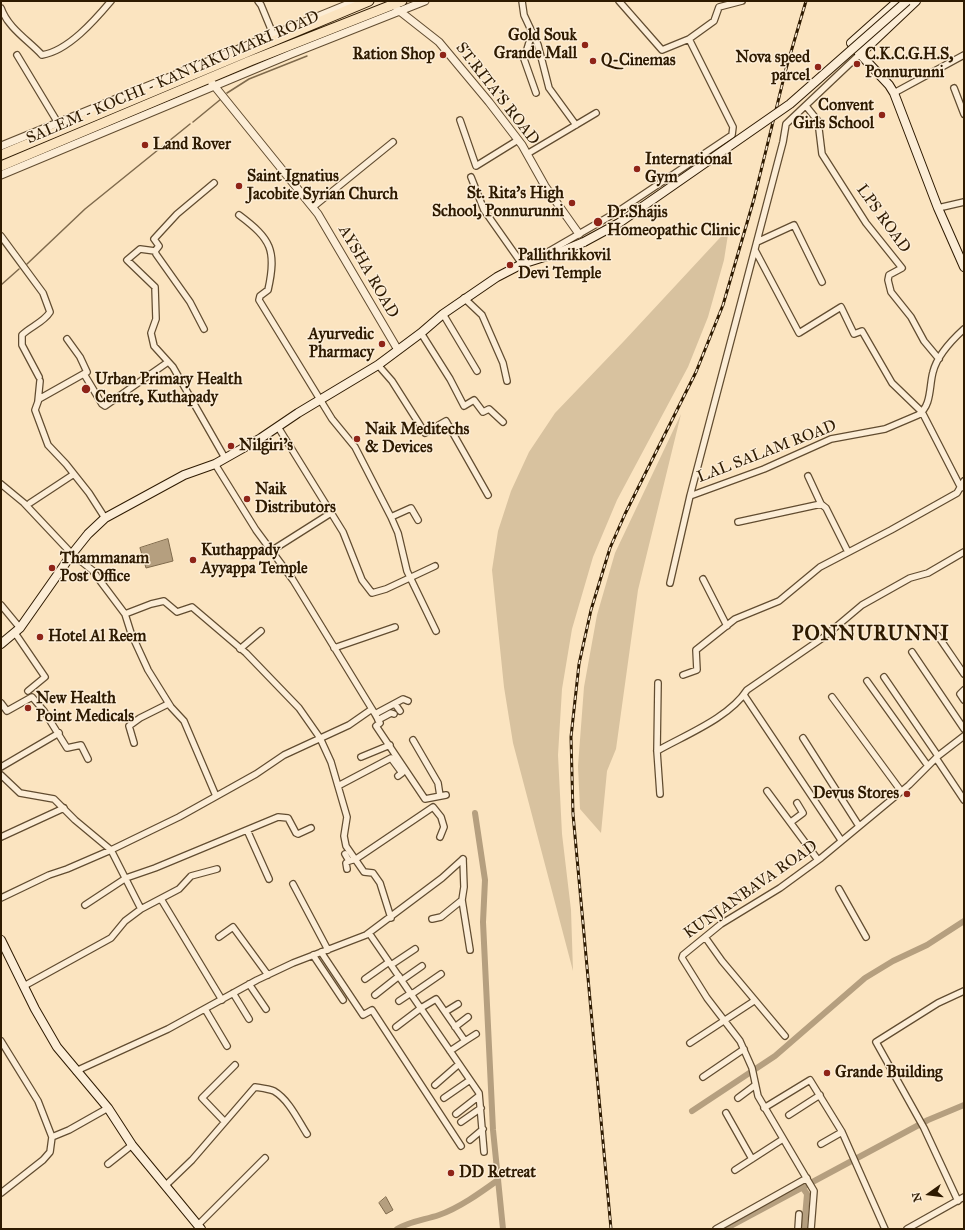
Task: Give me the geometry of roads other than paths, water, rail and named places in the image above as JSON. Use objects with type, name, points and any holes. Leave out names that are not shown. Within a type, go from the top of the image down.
[{"type":"highway","name":"SALEM - KOCHI - KANYAKUMARI ROAD","points":[[1,155],[369,1]]},
{"type":"highway","name":"SALEM - KOCHI - KANYAKUMARI ROAD","points":[[1,166],[209,78],[402,1]]},
{"type":"highway","points":[[127,101],[131,111]]},
{"type":"main road","points":[[898,1],[851,43],[894,92],[938,208],[964,267]]},
{"type":"main road","points":[[1,644],[17,630],[72,554],[88,534],[104,518],[184,475],[215,464],[278,427],[378,365],[464,298],[497,277],[522,264],[560,252],[619,223],[680,179],[790,104],[907,1]]},
{"type":"main road","points":[[860,54],[916,1]]},
{"type":"main road","points":[[1,940],[4,952],[57,1047],[108,1108],[132,1145],[199,1227]]},
{"type":"street","points":[[1,8],[4,15],[15,30],[29,41],[42,55],[53,54],[69,42],[97,18],[111,1]]},
{"type":"street","points":[[258,1],[274,34]]},
{"type":"street","points":[[1,146],[356,1]]},
{"type":"street","points":[[1,175],[399,10],[426,1]]},
{"type":"street","points":[[522,1],[524,15],[538,45],[549,88],[576,125]]},
{"type":"street","points":[[619,1],[662,50],[688,39],[714,21],[719,7],[742,1]]},
{"type":"street","name":"ST.RITA'S ROAD","points":[[390,5],[399,10],[439,42],[489,102],[518,140],[545,186],[579,234]]},
{"type":"street","points":[[532,33],[524,59],[536,93]]},
{"type":"street","points":[[537,259],[639,198],[732,135],[732,127],[688,39]]},
{"type":"street","points":[[670,583],[690,496],[783,142],[786,124],[860,54]]},
{"type":"street","points":[[894,92],[964,54]]},
{"type":"street","points":[[17,55],[58,123]]},
{"type":"street","name":"AYSHA ROAD","points":[[209,78],[313,207],[398,350]]},
{"type":"street","points":[[954,88],[964,114]]},
{"type":"street","name":"LPS ROAD","points":[[806,106],[818,121],[822,154],[866,223],[902,268],[889,275],[890,289],[911,316],[924,341],[939,359]]},
{"type":"street","points":[[527,154],[596,113]]},
{"type":"street","points":[[460,120],[476,166],[518,140]]},
{"type":"street","points":[[313,207],[393,142]]},
{"type":"street","points":[[471,177],[484,210],[522,264]]},
{"type":"street","points":[[155,251],[159,246],[154,239],[155,236],[177,214],[214,183]]},
{"type":"street","points":[[938,208],[964,202]]},
{"type":"street","points":[[239,215],[257,229],[267,241],[272,254],[271,276],[268,290],[260,296],[259,300],[332,419],[355,447],[391,517],[398,533],[410,578],[436,631]]},
{"type":"street","points":[[757,242],[794,225],[822,282]]},
{"type":"street","points":[[1,236],[43,293],[50,312],[22,335],[22,346],[40,379],[38,401],[35,410],[46,441],[74,474],[104,518]]},
{"type":"street","points":[[204,329],[190,302],[155,251],[140,249],[127,260],[155,287],[156,319],[151,333],[154,346],[168,362],[225,458]]},
{"type":"street","points":[[755,250],[799,333],[841,307],[854,334],[862,331],[892,383],[922,412],[961,488]]},
{"type":"street","points":[[464,298],[482,315],[503,363],[507,381]]},
{"type":"street","points":[[443,314],[477,371]]},
{"type":"street","points":[[922,412],[927,403],[933,371],[939,359],[964,329]]},
{"type":"street","points":[[421,333],[450,379],[464,406],[474,400],[484,412],[489,409],[503,422]]},
{"type":"street","points":[[38,401],[84,374],[86,369],[66,339]]},
{"type":"street","points":[[84,374],[102,404],[105,406],[168,362]]},
{"type":"street","points":[[378,365],[392,381],[425,433],[446,421],[488,495]]},
{"type":"street","name":"LAL SALAM ROAD","points":[[690,496],[764,470],[832,439],[885,429],[922,412]]},
{"type":"street","points":[[278,427],[343,532],[362,580],[372,593],[435,566]]},
{"type":"street","points":[[215,464],[256,530],[293,580],[374,711],[380,723],[376,726],[390,745],[402,773],[398,776]]},
{"type":"street","points":[[30,504],[74,474]]},
{"type":"street","points":[[808,476],[821,504],[826,508],[848,552]]},
{"type":"street","points":[[684,675],[697,670],[696,650],[735,619],[779,601],[820,567],[957,493],[964,480]]},
{"type":"street","points":[[1,484],[24,503],[72,554],[92,570],[125,614],[131,633],[148,670],[168,704],[184,721],[216,796]]},
{"type":"street","points":[[738,522],[821,504]]},
{"type":"street","points":[[391,517],[411,508],[418,520]]},
{"type":"street","points":[[271,551],[331,513]]},
{"type":"street","points":[[657,751],[724,713],[762,679],[833,630],[862,605],[910,578],[928,573],[964,552]]},
{"type":"street","points":[[703,579],[727,626]]},
{"type":"street","points":[[125,614],[151,604],[164,601],[177,612],[192,607],[240,648],[299,708],[320,738],[332,762],[347,817],[344,836],[346,846],[364,872],[373,873],[380,883],[391,918]]},
{"type":"street","points":[[1,605],[45,677],[28,691]]},
{"type":"street","points":[[334,648],[395,627]]},
{"type":"street","points":[[240,648],[261,631]]},
{"type":"street","points":[[938,636],[964,674]]},
{"type":"street","points":[[912,652],[964,729]]},
{"type":"street","points":[[884,677],[964,800]]},
{"type":"street","points":[[867,681],[928,766]]},
{"type":"street","points":[[658,683],[657,751],[660,794]]},
{"type":"street","points":[[964,690],[960,694],[964,700]]},
{"type":"street","points":[[744,695],[841,840]]},
{"type":"street","points":[[1,703],[7,711],[32,697],[59,733],[67,748],[82,745],[88,759]]},
{"type":"street","points":[[832,697],[901,792]]},
{"type":"street","points":[[1,898],[49,876],[67,870],[180,817],[256,774],[284,755],[349,725],[374,711],[395,704],[403,699],[408,701]]},
{"type":"street","points":[[134,743],[128,726],[140,718],[168,704]]},
{"type":"street","points":[[395,704],[400,711]]},
{"type":"street","points":[[378,720],[391,713],[394,714]]},
{"type":"street","points":[[1,767],[59,733]]},
{"type":"street","name":"KUNJANBAVA ROAD","points":[[811,1229],[814,1191],[764,1108],[754,1086],[752,1068],[744,1049],[682,961],[683,955],[721,924],[780,888],[818,860],[901,792],[937,757],[964,736]]},
{"type":"street","points":[[803,738],[859,826]]},
{"type":"street","points":[[413,740],[438,783],[440,796]]},
{"type":"street","points":[[361,757],[390,745]]},
{"type":"street","points":[[338,786],[394,757]]},
{"type":"street","points":[[394,757],[426,799],[446,795]]},
{"type":"street","points":[[1,775],[20,793],[54,799],[111,850],[141,909]]},
{"type":"street","points":[[767,791],[818,860]]},
{"type":"street","points":[[432,798],[433,807],[441,817],[444,828],[440,837]]},
{"type":"street","points":[[790,822],[803,813],[797,803]]},
{"type":"street","points":[[347,869],[346,863],[356,859],[433,807]]},
{"type":"street","points":[[1,837],[64,808]]},
{"type":"street","points":[[84,905],[126,878],[155,868],[278,817],[288,818],[298,834],[311,828]]},
{"type":"street","points":[[247,830],[269,878]]},
{"type":"street","points":[[345,854],[349,861]]},
{"type":"street","points":[[76,1071],[168,1029],[268,975],[369,933],[391,918],[442,878],[463,859],[464,887],[462,900],[470,950]]},
{"type":"street","points":[[24,986],[111,938],[141,909],[179,889],[191,876],[217,869]]},
{"type":"street","points":[[293,884],[328,950]]},
{"type":"street","points":[[839,889],[866,937]]},
{"type":"street","points":[[161,899],[222,1000]]},
{"type":"street","points":[[432,919],[441,918],[462,900]]},
{"type":"street","points":[[219,937],[233,927],[268,975]]},
{"type":"street","points":[[369,933],[470,1080],[479,1096],[484,1152]]},
{"type":"street","points":[[705,937],[754,1001],[785,1036]]},
{"type":"street","points":[[364,979],[415,949]]},
{"type":"street","points":[[321,952],[362,1015],[372,1010],[461,1146]]},
{"type":"street","points":[[313,955],[343,1000]]},
{"type":"street","points":[[375,995],[400,978],[422,966]]},
{"type":"street","points":[[399,1001],[441,974]]},
{"type":"street","points":[[250,984],[266,1009]]},
{"type":"street","points":[[958,1201],[922,1125],[876,1042],[938,1003],[964,991]]},
{"type":"street","points":[[233,994],[249,1018]]},
{"type":"street","points":[[396,1027],[421,1008],[436,999],[465,1041]]},
{"type":"street","points":[[690,1043],[725,1022],[754,1001]]},
{"type":"street","points":[[445,1012],[458,1004]]},
{"type":"street","points":[[204,1009],[227,1046]]},
{"type":"street","points":[[455,1027],[468,1018]]},
{"type":"street","points":[[450,1051],[476,1034]]},
{"type":"street","points":[[1,1041],[38,1101],[52,1137],[50,1152],[43,1160],[1,1193]]},
{"type":"street","points":[[702,1077],[744,1049]]},
{"type":"street","points":[[435,1085],[459,1064]]},
{"type":"street","points":[[224,1122],[202,1098],[234,1065]]},
{"type":"street","points":[[444,1098],[470,1080]]},
{"type":"street","points":[[764,1108],[810,1080],[842,1132],[858,1165],[885,1229]]},
{"type":"street","points":[[738,1098],[754,1086]]},
{"type":"street","points":[[166,1185],[192,1160],[255,1087],[274,1091],[291,1108],[307,1134]]},
{"type":"street","points":[[789,1115],[820,1095]]},
{"type":"street","points":[[456,1114],[479,1096]]},
{"type":"street","points":[[52,1137],[69,1130],[108,1108]]},
{"type":"street","points":[[461,1122],[481,1108]]},
{"type":"street","points":[[726,1113],[752,1159]]},
{"type":"street","points":[[470,1140],[483,1129]]},
{"type":"street","points":[[821,1144],[842,1132]]},
{"type":"street","points":[[735,1170],[782,1139]]},
{"type":"street","points":[[108,1164],[132,1145]]},
{"type":"street","points":[[199,1227],[265,1158]]},
{"type":"street","points":[[716,1229],[807,1178]]},
{"type":"street","points":[[909,1229],[964,1197]]},
{"type":"street","points":[[798,1229],[799,1214]]},
{"type":"waterway","points":[[227,93],[249,79],[307,56]]},
{"type":"waterway","points":[[193,122],[221,99]]},
{"type":"waterway","points":[[27,264],[85,209],[190,124]]},
{"type":"waterway","points":[[1,285],[19,269]]},
{"type":"waterway","points":[[475,813],[485,880],[483,922],[493,1130],[503,1229]]},
{"type":"waterway","points":[[692,1111],[775,1056],[865,978],[893,961],[927,945],[964,921]]},
{"type":"waterway","points":[[725,1229],[928,1120],[964,1105]]},
{"type":"waterway","points":[[397,1229],[412,1222],[439,1215],[454,1208],[477,1195],[498,1180]]},
{"type":"waterway","points":[[803,1188],[807,1194],[804,1229]]},
{"type":"railway","points":[[611,1229],[573,814],[571,737],[579,664],[591,610],[610,548],[625,514],[696,372],[723,305],[754,199],[786,69],[806,1]]},
{"type":"place","name":"Gold Souk Grande Mall","points":[[585,45]]},
{"type":"place","name":"Ration Shop","points":[[443,55]]},
{"type":"place","name":"Q-Cinemas","points":[[593,61]]},
{"type":"place","name":"C.K.C.G.H.S, Ponnurunni","points":[[857,64]]},
{"type":"place","name":"Nova speed parcel","points":[[818,67]]},
{"type":"place","name":"Convent Girls School","points":[[882,115]]},
{"type":"place","name":"Land Rover","points":[[145,145]]},
{"type":"place","name":"International Gym","points":[[637,169]]},
{"type":"place","name":"Saint Ignatius Jacobite Syrian Church","points":[[239,186]]},
{"type":"place","name":"St. Rita's High School, Ponnurunni","points":[[572,203]]},
{"type":"place","name":"Dr.Shajis Homeopathic Clinic","points":[[598,222]]},
{"type":"place","name":"Pallithrikkovil Devi Temple","points":[[510,265]]},
{"type":"place","name":"Ayurvedic Pharmacy","points":[[382,344]]},
{"type":"place","name":"Urban Primary Health Centre, Kuthapady","points":[[86,389]]},
{"type":"place","name":"Naik Meditechs & Devices","points":[[357,439]]},
{"type":"place","name":"Nilgiri's","points":[[231,446]]},
{"type":"place","name":"Naik Distributors","points":[[247,499]]},
{"type":"place","name":"Kuthappady Ayyappa Temple","points":[[193,560]]},
{"type":"place","name":"Thammanam Post Office","points":[[52,568]]},
{"type":"place","name":"Hotel Al Reem","points":[[40,637]]},
{"type":"place","name":"New Health Point Medicals","points":[[28,708]]},
{"type":"place","name":"Devus Stores","points":[[907,794]]},
{"type":"place","name":"Grande Building","points":[[827,1073]]},
{"type":"place","name":"DD Retreat","points":[[451,1173]]},
{"type":"district","name":"PONNURUNNI","points":[[871,635]]}]
